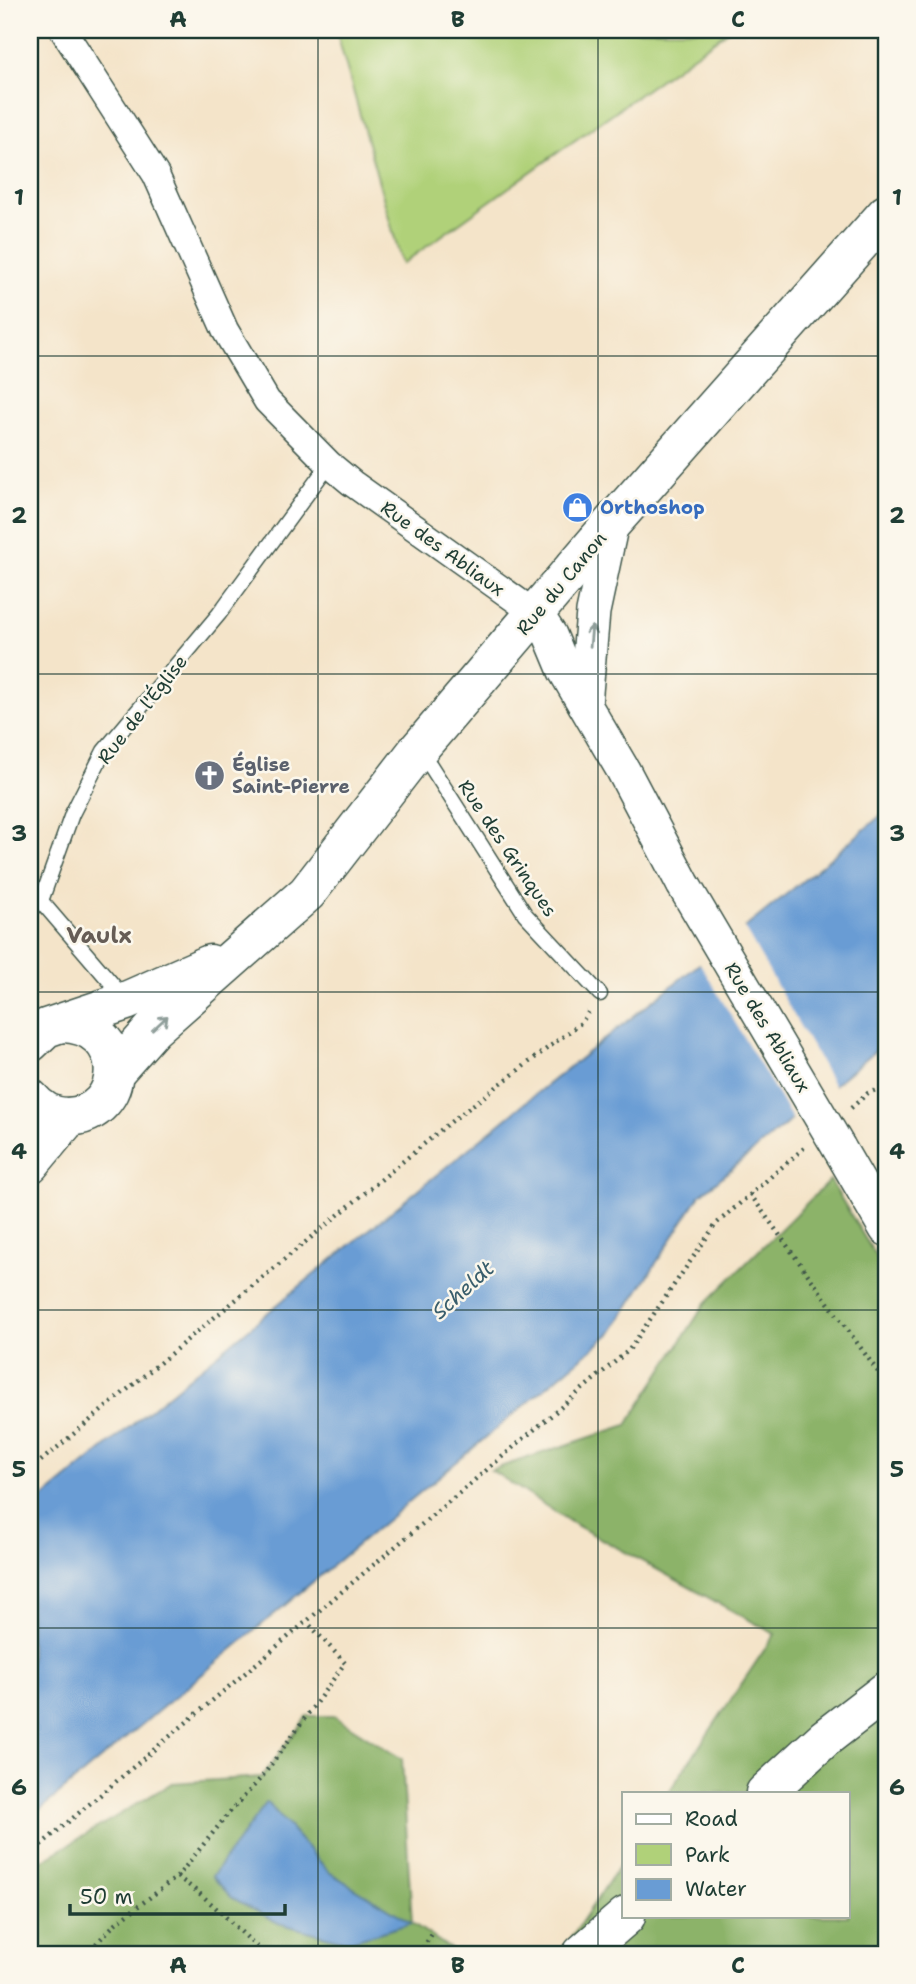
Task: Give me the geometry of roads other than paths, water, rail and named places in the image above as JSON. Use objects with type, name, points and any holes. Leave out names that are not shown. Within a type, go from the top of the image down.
[{"type":"main road","name":"Rue du Canon","points":[[237,952],[274,924],[306,893],[417,751],[612,523],[886,214]]},
{"type":"main road","points":[[39,1035],[126,1001],[237,952]]},
{"type":"main road","points":[[114,1073],[153,1029],[237,952]]},
{"type":"main road","points":[[30,1101],[52,1115],[69,1117],[83,1114],[95,1108],[104,1098],[111,1087],[114,1073],[111,1053],[99,1036],[82,1025],[39,1035]]},
{"type":"main road","points":[[30,1164],[69,1117]]},
{"type":"main road","points":[[766,1792],[825,1738],[886,1691]]},
{"type":"main road","points":[[582,1954],[624,1918]]},
{"type":"street","name":"Rue des Abliaux","points":[[63,30],[156,175],[225,330],[267,401],[329,464],[352,483],[536,614],[550,635],[565,671],[683,884],[886,1229]]},
{"type":"street","points":[[585,704],[593,612],[612,523]]},
{"type":"lane","name":"Rue de l'Église","points":[[126,1001],[41,901],[72,814],[104,751],[219,614],[329,464]]},
{"type":"lane","name":"Rue des Grinques","points":[[417,751],[430,765],[525,914],[600,994]]},
{"type":"water","name":"Scheldt","points":[[886,811],[886,1042],[700,1195],[611,1333],[30,1818],[30,1509],[406,1199],[755,920]]},
{"type":"water","points":[[267,1802],[329,1872],[412,1923],[348,1942],[278,1923],[231,1897],[212,1876]]},
{"type":"place","name":"Orthoshop","points":[[577,507]]},
{"type":"place","name":"Église Saint-Pierre","points":[[209,775]]},
{"type":"district","name":"Vaulx","points":[[99,935]]}]
